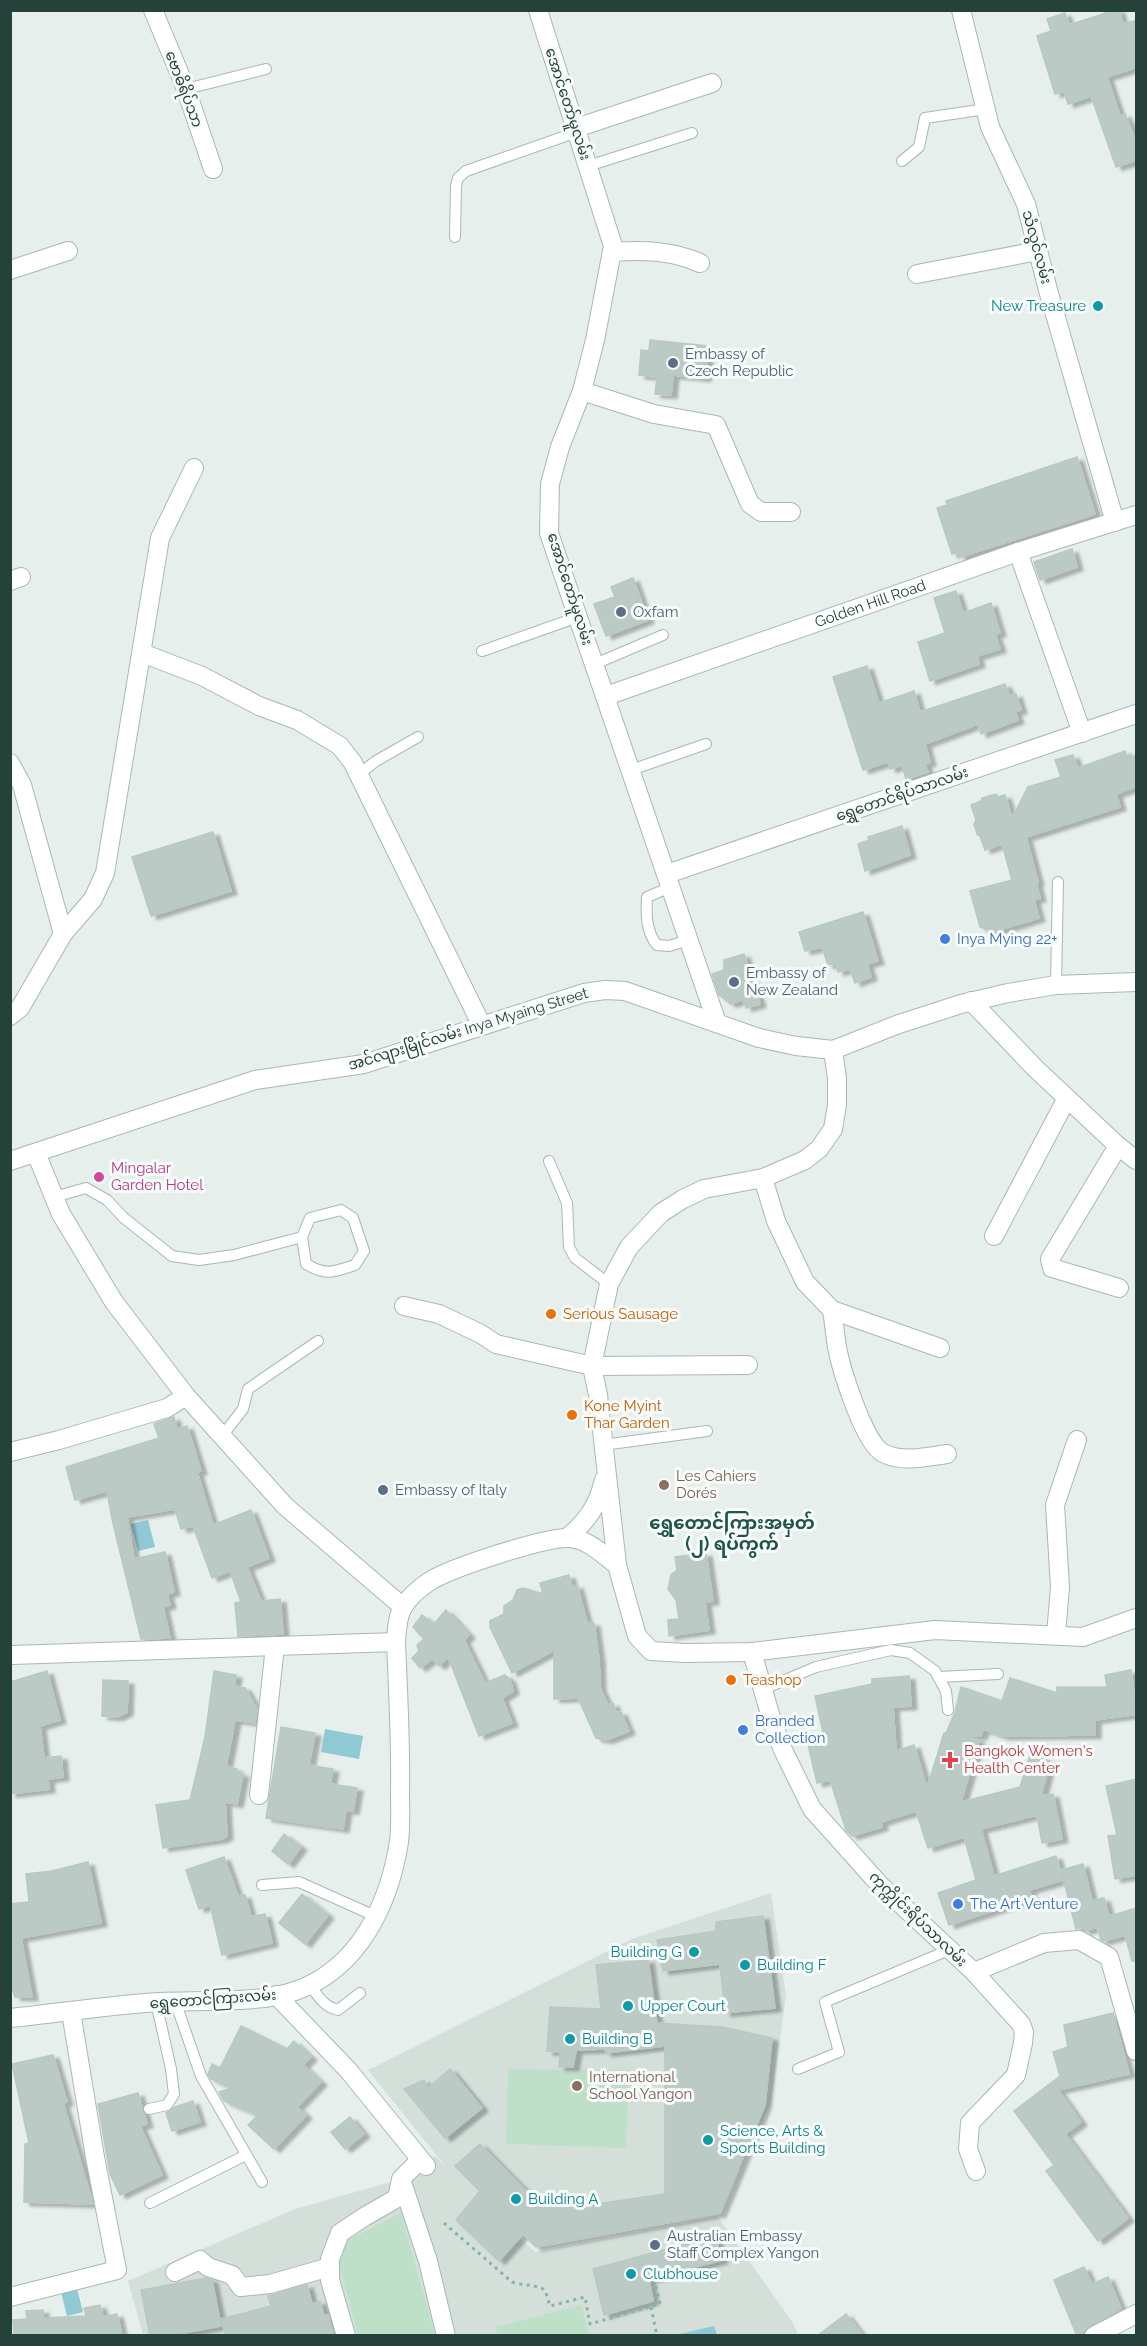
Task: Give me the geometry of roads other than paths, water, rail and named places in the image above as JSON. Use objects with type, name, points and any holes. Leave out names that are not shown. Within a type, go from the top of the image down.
[{"type":"street","name":"ဗောဓိရိပ်သာ","points":[[153,10],[186,89],[213,169]]},
{"type":"street","name":"အောင်တော်မူလမ်း","points":[[538,10],[613,246],[595,340],[582,391],[560,447],[550,484],[549,533],[717,1023]]},
{"type":"street","name":"သံလွင်လမ်း","points":[[962,10],[990,127],[1026,204],[1115,522]]},
{"type":"street","points":[[577,130],[712,83]]},
{"type":"street","points":[[612,252],[648,250],[682,255],[700,263]]},
{"type":"street","points":[[10,270],[68,251]]},
{"type":"street","points":[[917,274],[1038,251]]},
{"type":"street","points":[[582,391],[654,414],[716,425],[750,504],[761,512],[791,512]]},
{"type":"street","points":[[10,1016],[20,1008],[63,934],[93,899],[105,873],[160,538],[194,468]]},
{"type":"street","name":"Golden Hill Road","points":[[606,696],[1018,552],[1137,515]]},
{"type":"street","points":[[1018,552],[1082,732]]},
{"type":"street","points":[[142,653],[201,676],[259,706],[297,720],[340,746],[353,763],[481,1024]]},
{"type":"street","name":"ရွှေတောင်ရိပ်သာလမ်း","points":[[669,880],[1137,714]]},
{"type":"street","points":[[10,763],[22,784],[63,934]]},
{"type":"street","name":"အင်လျားမြိုင်လမ်း Inya Myaing Street","points":[[10,1161],[255,1080],[364,1064],[481,1024],[584,993],[605,990],[625,991],[759,1038],[796,1046],[833,1050],[899,1024],[971,1001],[1034,987],[1137,982]]},
{"type":"street","points":[[971,1001],[1067,1098],[1118,1146],[1137,1160]]},
{"type":"street","points":[[833,1050],[837,1105],[833,1129],[819,1149],[805,1160],[763,1178],[704,1189],[683,1199],[661,1214],[630,1247],[609,1284],[592,1366],[617,1565],[637,1636],[651,1651],[752,1652],[936,1630],[1083,1637],[1137,1618]]},
{"type":"street","points":[[994,1236],[1067,1098]]},
{"type":"street","points":[[1118,1146],[1049,1264],[1052,1268],[1119,1288]]},
{"type":"street","points":[[36,1153],[61,1214],[114,1302],[186,1396],[285,1506],[398,1625]]},
{"type":"street","points":[[763,1178],[776,1221],[805,1282],[832,1310],[940,1348]]},
{"type":"street","points":[[404,1306],[439,1314],[482,1334],[496,1344],[592,1366],[748,1365]]},
{"type":"street","points":[[832,1310],[837,1350],[851,1394],[874,1448],[884,1454],[907,1460],[947,1454]]},
{"type":"street","points":[[10,1452],[167,1408],[186,1396]]},
{"type":"street","points":[[1056,1635],[1060,1587],[1055,1505],[1077,1440]]},
{"type":"street","points":[[567,1538],[591,1514],[599,1497],[605,1473]]},
{"type":"street","points":[[12,1655],[275,1646],[398,1625],[430,1581],[468,1565],[517,1549],[567,1538],[585,1541],[617,1565]]},
{"type":"street","name":"ရွှေတောင်ကြားလမ်း","points":[[10,2018],[156,2002],[252,1998],[293,1992],[310,1985],[339,1966],[353,1953],[364,1938],[390,1884],[399,1840],[401,1758],[398,1625]]},
{"type":"street","points":[[259,1795],[275,1646]]},
{"type":"street","name":"ကုက္ကိုင်းရိပ်သာလမ်း","points":[[752,1652],[783,1750],[812,1809],[880,1885],[974,1972],[1044,1943],[1079,1940],[1109,1957],[1137,2051]]},
{"type":"street","points":[[974,1972],[1021,2024],[1024,2032],[1016,2075],[970,2123],[968,2149],[976,2171]]},
{"type":"street","points":[[276,1995],[348,2070],[423,2163],[401,2180],[397,2198],[340,2233],[330,2259],[330,2280],[346,2336]]},
{"type":"street","points":[[10,2297],[117,2271],[71,2012]]},
{"type":"street","points":[[401,2180],[428,2261],[446,2336]]},
{"type":"street","points":[[175,2272],[200,2260],[208,2267],[232,2276],[241,2287],[270,2284],[330,2266]]},
{"type":"street","points":[[1094,2336],[1137,2314]]},
{"type":"lane","points":[[186,89],[266,69]]},
{"type":"lane","points":[[902,161],[919,147],[925,118],[986,109]]},
{"type":"lane","points":[[455,237],[458,177],[465,171],[577,130]]},
{"type":"lane","points":[[588,166],[692,133]]},
{"type":"lane","points":[[482,651],[578,617]]},
{"type":"lane","points":[[594,664],[663,635]]},
{"type":"lane","points":[[358,775],[376,760],[418,737]]},
{"type":"lane","points":[[631,770],[706,744]]},
{"type":"lane","points":[[669,880],[647,897],[646,913],[651,938],[657,945],[669,946],[689,940]]},
{"type":"lane","points":[[1056,985],[1058,882]]},
{"type":"lane","points":[[549,1161],[567,1203],[569,1247],[575,1258],[609,1284]]},
{"type":"lane","points":[[54,1197],[87,1188],[107,1200],[124,1218],[172,1256],[199,1260],[234,1255],[302,1237]]},
{"type":"lane","points":[[341,1210],[353,1218],[364,1251],[354,1265],[336,1271],[320,1272],[306,1264],[302,1237],[310,1218],[341,1210]]},
{"type":"lane","points":[[222,1436],[243,1409],[248,1389],[318,1341]]},
{"type":"lane","points":[[603,1445],[707,1431]]},
{"type":"lane","points":[[764,1689],[816,1667],[891,1650],[910,1653],[935,1671],[946,1691],[948,1710]]},
{"type":"lane","points":[[939,1677],[998,1674]]},
{"type":"lane","points":[[262,1886],[299,1882],[375,1916]]},
{"type":"lane","points":[[798,2069],[839,2052],[825,2002],[949,1950]]},
{"type":"lane","points":[[310,1985],[322,2002],[338,2010],[360,1993]]},
{"type":"lane","points":[[176,2001],[201,2076],[262,2182]]},
{"type":"lane","points":[[149,2109],[167,2105],[174,2094],[171,2069],[156,2002]]},
{"type":"lane","points":[[150,2203],[246,2154]]},
{"type":"water","points":[[148,1520],[155,1547],[138,1551],[131,1524]]},
{"type":"water","points":[[325,1729],[363,1736],[359,1759],[321,1752]]},
{"type":"water","points":[[77,2289],[83,2312],[67,2316],[61,2292]]},
{"type":"water","points":[[714,2326],[717,2335],[675,2335]]},
{"type":"place","name":"New Treasure","points":[[1098,306]]},
{"type":"place","name":"Embassy of Czech Republic","points":[[673,363]]},
{"type":"place","name":"Oxfam","points":[[621,612]]},
{"type":"place","name":"Inya Mying 22+","points":[[945,939]]},
{"type":"place","name":"Embassy of New Zealand","points":[[734,982]]},
{"type":"place","name":"Mingalar Garden Hotel","points":[[99,1177]]},
{"type":"place","name":"Serious Sausage","points":[[551,1314]]},
{"type":"place","name":"Kone Myint Thar Garden","points":[[572,1415]]},
{"type":"place","name":"Les Cahiers Dorés","points":[[664,1485]]},
{"type":"place","name":"Embassy of Italy","points":[[383,1490]]},
{"type":"place","name":"Teashop","points":[[731,1680]]},
{"type":"place","name":"Branded Collection","points":[[743,1730]]},
{"type":"place","name":"Bangkok Women's Health Center","points":[[950,1760]]},
{"type":"place","name":"The Art Venture","points":[[958,1904]]},
{"type":"place","name":"Building G","points":[[694,1952]]},
{"type":"place","name":"Building F","points":[[745,1965]]},
{"type":"place","name":"Upper Court","points":[[628,2006]]},
{"type":"place","name":"Building B","points":[[570,2039]]},
{"type":"place","name":"International School Yangon","points":[[577,2086]]},
{"type":"place","name":"Science, Arts & Sports Building","points":[[708,2140]]},
{"type":"place","name":"Building A","points":[[516,2199]]},
{"type":"place","name":"Australian Embassy Staff Complex Yangon","points":[[655,2245]]},
{"type":"place","name":"Clubhouse","points":[[631,2274]]},
{"type":"district","name":"ရွှေတောင်ကြားအမှတ် (၂) ရပ်ကွက်","points":[[732,1534]]}]
